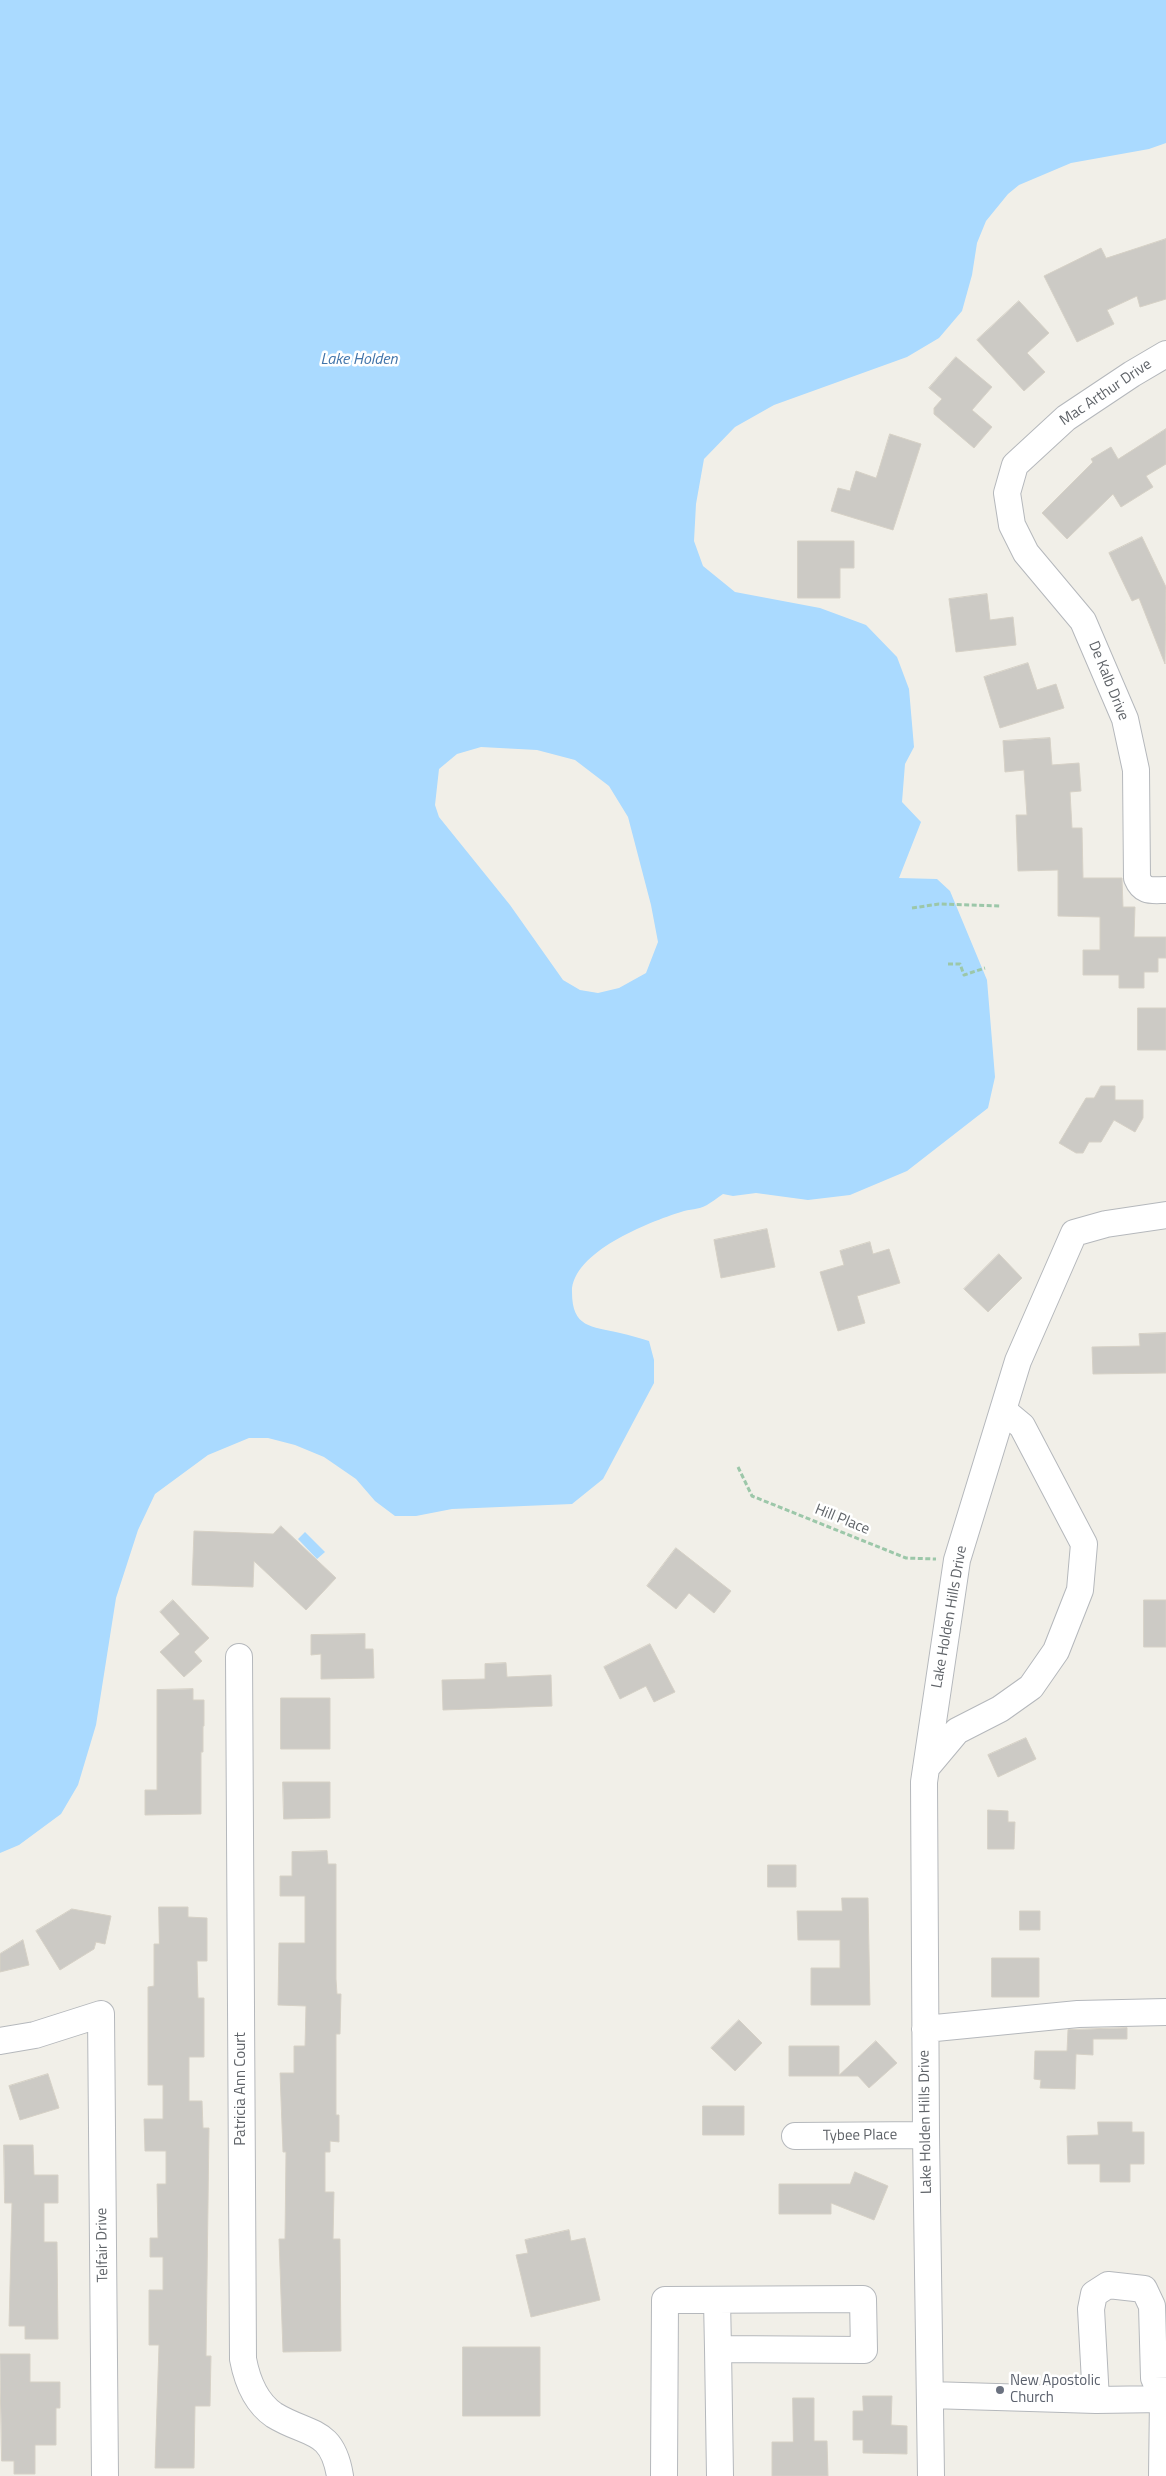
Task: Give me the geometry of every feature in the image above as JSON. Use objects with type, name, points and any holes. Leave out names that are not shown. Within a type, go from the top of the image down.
[{"type":"street","name":"Mac Arthur Drive","points":[[1010,508],[1008,493],[1014,464],[1066,418],[1166,354]]},
{"type":"street","name":"De Kalb Drive","points":[[1010,508],[1012,525],[1026,553],[1083,621],[1125,719],[1136,770],[1137,878],[1140,887],[1145,890],[1166,890]]},
{"type":"street","name":"Lake Holden Hills Drive","points":[[931,2476],[926,2135],[924,1782],[957,1560],[1018,1361],[1074,1233],[1106,1224],[1166,1215]]},
{"type":"street","points":[[926,1768],[957,1731],[1000,1709],[1031,1687],[1056,1651],[1080,1590],[1084,1544],[1022,1426],[1004,1411]]},
{"type":"street","name":"Patricia Ann Court","points":[[239,1657],[243,2359],[247,2379],[258,2398],[274,2414],[307,2429],[325,2441],[337,2458],[340,2476]]},
{"type":"street","points":[[925,2029],[1078,2014],[1166,2012]]},
{"type":"street","name":"Telfair Drive","points":[[0,2041],[36,2035],[101,2014],[105,2476]]},
{"type":"street","name":"Tybee Place","points":[[795,2136],[926,2135]]},
{"type":"street","points":[[1096,2400],[1091,2309],[1094,2294],[1108,2285],[1144,2289],[1152,2306],[1154,2378],[1164,2399],[1162,2476]]},
{"type":"street","points":[[664,2476],[665,2300],[863,2299],[864,2350],[718,2349]]},
{"type":"street","points":[[717,2300],[720,2476]]},
{"type":"street","points":[[930,2395],[1096,2400],[1164,2399]]},
{"type":"path","points":[[912,908],[939,904],[1000,906]]},
{"type":"path","points":[[948,964],[960,964],[964,975],[985,968]]},
{"type":"path","name":"Hill Place","points":[[738,1467],[752,1496],[906,1558],[957,1560]]},
{"type":"water","name":"Lake Holden","points":[[0,0],[1166,0],[1166,143],[1149,149],[1071,163],[1019,185],[1008,194],[986,221],[977,243],[972,275],[962,311],[939,338],[907,357],[774,405],[735,427],[704,459],[696,504],[694,541],[703,566],[735,592],[820,608],[866,625],[897,657],[909,689],[914,747],[905,764],[902,802],[921,822],[899,878],[937,879],[950,891],[987,980],[995,1077],[988,1108],[907,1171],[850,1195],[808,1200],[756,1193],[733,1196],[723,1194],[704,1207],[684,1211],[632,1231],[598,1252],[585,1264],[575,1277],[572,1292],[575,1313],[585,1323],[592,1326],[649,1341],[654,1360],[654,1383],[603,1479],[572,1504],[452,1509],[416,1516],[395,1516],[375,1501],[356,1479],[324,1457],[295,1445],[268,1438],[249,1438],[208,1455],[155,1494],[138,1530],[116,1598],[96,1725],[78,1785],[61,1814],[19,1845],[0,1853]],"holes":[[[481,747],[537,750],[575,760],[609,786],[628,817],[651,905],[658,942],[646,973],[619,988],[598,993],[580,990],[563,980],[510,905],[439,817],[435,805],[439,769],[457,754]]]},
{"type":"water","points":[[305,1532],[325,1552],[317,1559],[298,1539]]},
{"type":"building","points":[[1166,239],[1166,299],[1140,307],[1137,296],[1107,310],[1114,324],[1077,342],[1044,276],[1101,248],[1106,258]]},
{"type":"building","points":[[1019,301],[1049,333],[1027,353],[1045,372],[1024,391],[977,340]]},
{"type":"building","points":[[956,357],[992,387],[972,410],[992,427],[974,448],[934,414],[934,408],[942,399],[929,388]]},
{"type":"building","points":[[1166,429],[1166,464],[1146,476],[1153,487],[1121,507],[1113,494],[1067,539],[1042,513],[1093,462],[1091,459],[1111,447],[1118,459]]},
{"type":"building","points":[[890,434],[921,444],[893,530],[831,511],[838,488],[850,491],[856,471],[876,478]]},
{"type":"building","points":[[1142,537],[1166,587],[1165,664],[1139,598],[1132,601],[1109,553]]},
{"type":"building","points":[[798,541],[854,541],[854,568],[840,568],[840,598],[798,598]]},
{"type":"building","points":[[987,594],[990,620],[1013,617],[1016,645],[956,652],[949,599]]},
{"type":"building","points":[[1028,663],[1037,690],[1056,684],[1064,708],[1000,728],[984,677]]},
{"type":"building","points":[[1050,738],[1052,765],[1079,763],[1081,791],[1070,792],[1072,828],[1082,828],[1083,878],[1122,878],[1123,907],[1135,907],[1134,937],[1166,937],[1166,958],[1158,958],[1158,972],[1144,972],[1144,988],[1119,988],[1119,975],[1083,975],[1083,950],[1100,950],[1100,917],[1058,916],[1058,870],[1018,871],[1016,815],[1027,815],[1024,770],[1005,772],[1003,741]]},
{"type":"building","points":[[1138,1008],[1166,1008],[1166,1050],[1138,1050]]},
{"type":"building","points":[[1101,1086],[1115,1086],[1115,1100],[1143,1100],[1143,1118],[1135,1132],[1114,1120],[1101,1142],[1089,1142],[1083,1153],[1076,1153],[1059,1143],[1086,1098],[1094,1098]]},
{"type":"building","points":[[767,1229],[775,1267],[721,1278],[714,1240]]},
{"type":"building","points":[[870,1242],[873,1254],[889,1249],[900,1283],[857,1296],[865,1323],[838,1331],[820,1272],[844,1265],[840,1251]]},
{"type":"building","points":[[999,1254],[1022,1278],[988,1312],[964,1289]]},
{"type":"building","points":[[1166,1333],[1166,1373],[1093,1374],[1092,1347],[1140,1346],[1139,1334]]},
{"type":"building","points":[[281,1526],[336,1578],[306,1610],[254,1561],[253,1587],[192,1585],[194,1531],[273,1534]]},
{"type":"building","points":[[676,1548],[731,1591],[714,1613],[689,1593],[676,1609],[647,1586]]},
{"type":"building","points":[[173,1600],[209,1638],[194,1652],[202,1661],[184,1677],[160,1652],[180,1634],[160,1612]]},
{"type":"building","points":[[1144,1600],[1166,1600],[1166,1647],[1144,1647]]},
{"type":"building","points":[[365,1634],[365,1649],[373,1649],[374,1678],[321,1679],[321,1654],[311,1655],[311,1635]]},
{"type":"building","points":[[650,1644],[675,1692],[654,1702],[646,1686],[620,1699],[604,1667]]},
{"type":"building","points":[[506,1663],[507,1677],[551,1675],[552,1706],[443,1710],[442,1680],[485,1679],[485,1664]]},
{"type":"building","points":[[193,1689],[193,1700],[204,1700],[203,1752],[201,1752],[201,1814],[145,1815],[145,1790],[157,1790],[157,1690]]},
{"type":"building","points":[[281,1698],[330,1698],[330,1749],[281,1749]]},
{"type":"building","points":[[1026,1738],[1036,1759],[998,1777],[988,1755]]},
{"type":"building","points":[[283,1782],[330,1782],[330,1818],[284,1819]]},
{"type":"building","points":[[988,1810],[1008,1811],[1008,1822],[1015,1822],[1014,1849],[988,1849]]},
{"type":"building","points":[[327,1851],[328,1864],[336,1864],[336,1979],[337,1994],[341,1994],[340,2034],[336,2034],[336,2115],[339,2115],[339,2142],[330,2141],[330,2152],[325,2152],[325,2192],[334,2192],[333,2239],[340,2239],[341,2351],[283,2352],[279,2239],[285,2239],[286,2152],[283,2152],[280,2073],[294,2073],[294,2046],[305,2046],[306,2006],[278,2005],[279,1943],[305,1943],[305,1896],[280,1896],[280,1876],[292,1876],[292,1852]]},
{"type":"building","points":[[768,1865],[796,1865],[796,1887],[768,1887]]},
{"type":"building","points":[[842,1898],[868,1898],[870,2005],[811,2005],[811,1968],[840,1968],[840,1940],[798,1940],[797,1911],[842,1911]]},
{"type":"building","points":[[159,1907],[188,1907],[188,1917],[207,1918],[207,1961],[197,1961],[198,1998],[204,1998],[204,2057],[189,2057],[189,2101],[202,2101],[203,2128],[209,2128],[206,2356],[211,2356],[210,2406],[195,2406],[194,2468],[155,2468],[159,2345],[149,2345],[149,2290],[163,2290],[163,2257],[150,2257],[150,2238],[158,2238],[157,2184],[166,2184],[166,2151],[145,2151],[144,2119],[163,2119],[163,2085],[148,2085],[148,1987],[154,1986],[154,1944],[159,1944]]},
{"type":"building","points":[[72,1909],[111,1916],[105,1944],[96,1942],[94,1949],[60,1970],[36,1931]]},
{"type":"building","points":[[1020,1911],[1040,1911],[1040,1930],[1020,1930]]},
{"type":"building","points":[[23,1940],[29,1965],[0,1972],[0,1954]]},
{"type":"building","points":[[992,1958],[1039,1958],[1039,1997],[992,1997]]},
{"type":"building","points":[[739,2020],[762,2043],[735,2071],[711,2048]]},
{"type":"building","points":[[1127,2028],[1127,2039],[1093,2039],[1093,2055],[1076,2054],[1075,2089],[1040,2088],[1041,2080],[1034,2079],[1035,2051],[1067,2051],[1068,2030]]},
{"type":"building","points":[[876,2041],[897,2063],[869,2088],[858,2076],[789,2076],[789,2046],[839,2046],[839,2075]]},
{"type":"building","points":[[48,2074],[59,2108],[20,2120],[9,2086]]},
{"type":"building","points":[[703,2106],[744,2106],[744,2135],[703,2135]]},
{"type":"building","points":[[1098,2122],[1132,2122],[1132,2132],[1144,2132],[1144,2164],[1130,2164],[1130,2182],[1100,2182],[1100,2164],[1068,2164],[1067,2136],[1098,2135]]},
{"type":"building","points":[[4,2145],[33,2145],[34,2175],[58,2175],[58,2203],[44,2203],[44,2242],[57,2242],[58,2339],[25,2339],[25,2326],[9,2326],[12,2203],[5,2203]]},
{"type":"building","points":[[855,2172],[888,2186],[874,2220],[831,2203],[831,2214],[779,2214],[779,2184],[850,2184]]},
{"type":"building","points":[[569,2230],[571,2241],[585,2238],[600,2300],[531,2317],[516,2255],[528,2253],[525,2240]]},
{"type":"building","points":[[463,2347],[540,2347],[540,2416],[463,2416]]},
{"type":"building","points":[[0,2354],[30,2354],[30,2382],[60,2382],[60,2408],[56,2408],[56,2445],[35,2445],[35,2474],[14,2474],[14,2461],[2,2461]]},
{"type":"building","points":[[863,2396],[892,2396],[891,2425],[907,2426],[907,2454],[863,2453],[863,2440],[853,2440],[853,2411],[863,2411]]},
{"type":"building","points":[[793,2398],[814,2398],[814,2441],[827,2441],[828,2476],[772,2476],[772,2442],[793,2442]]},
{"type":"place","name":"New Apostolic Church","points":[[1000,2390]]}]
